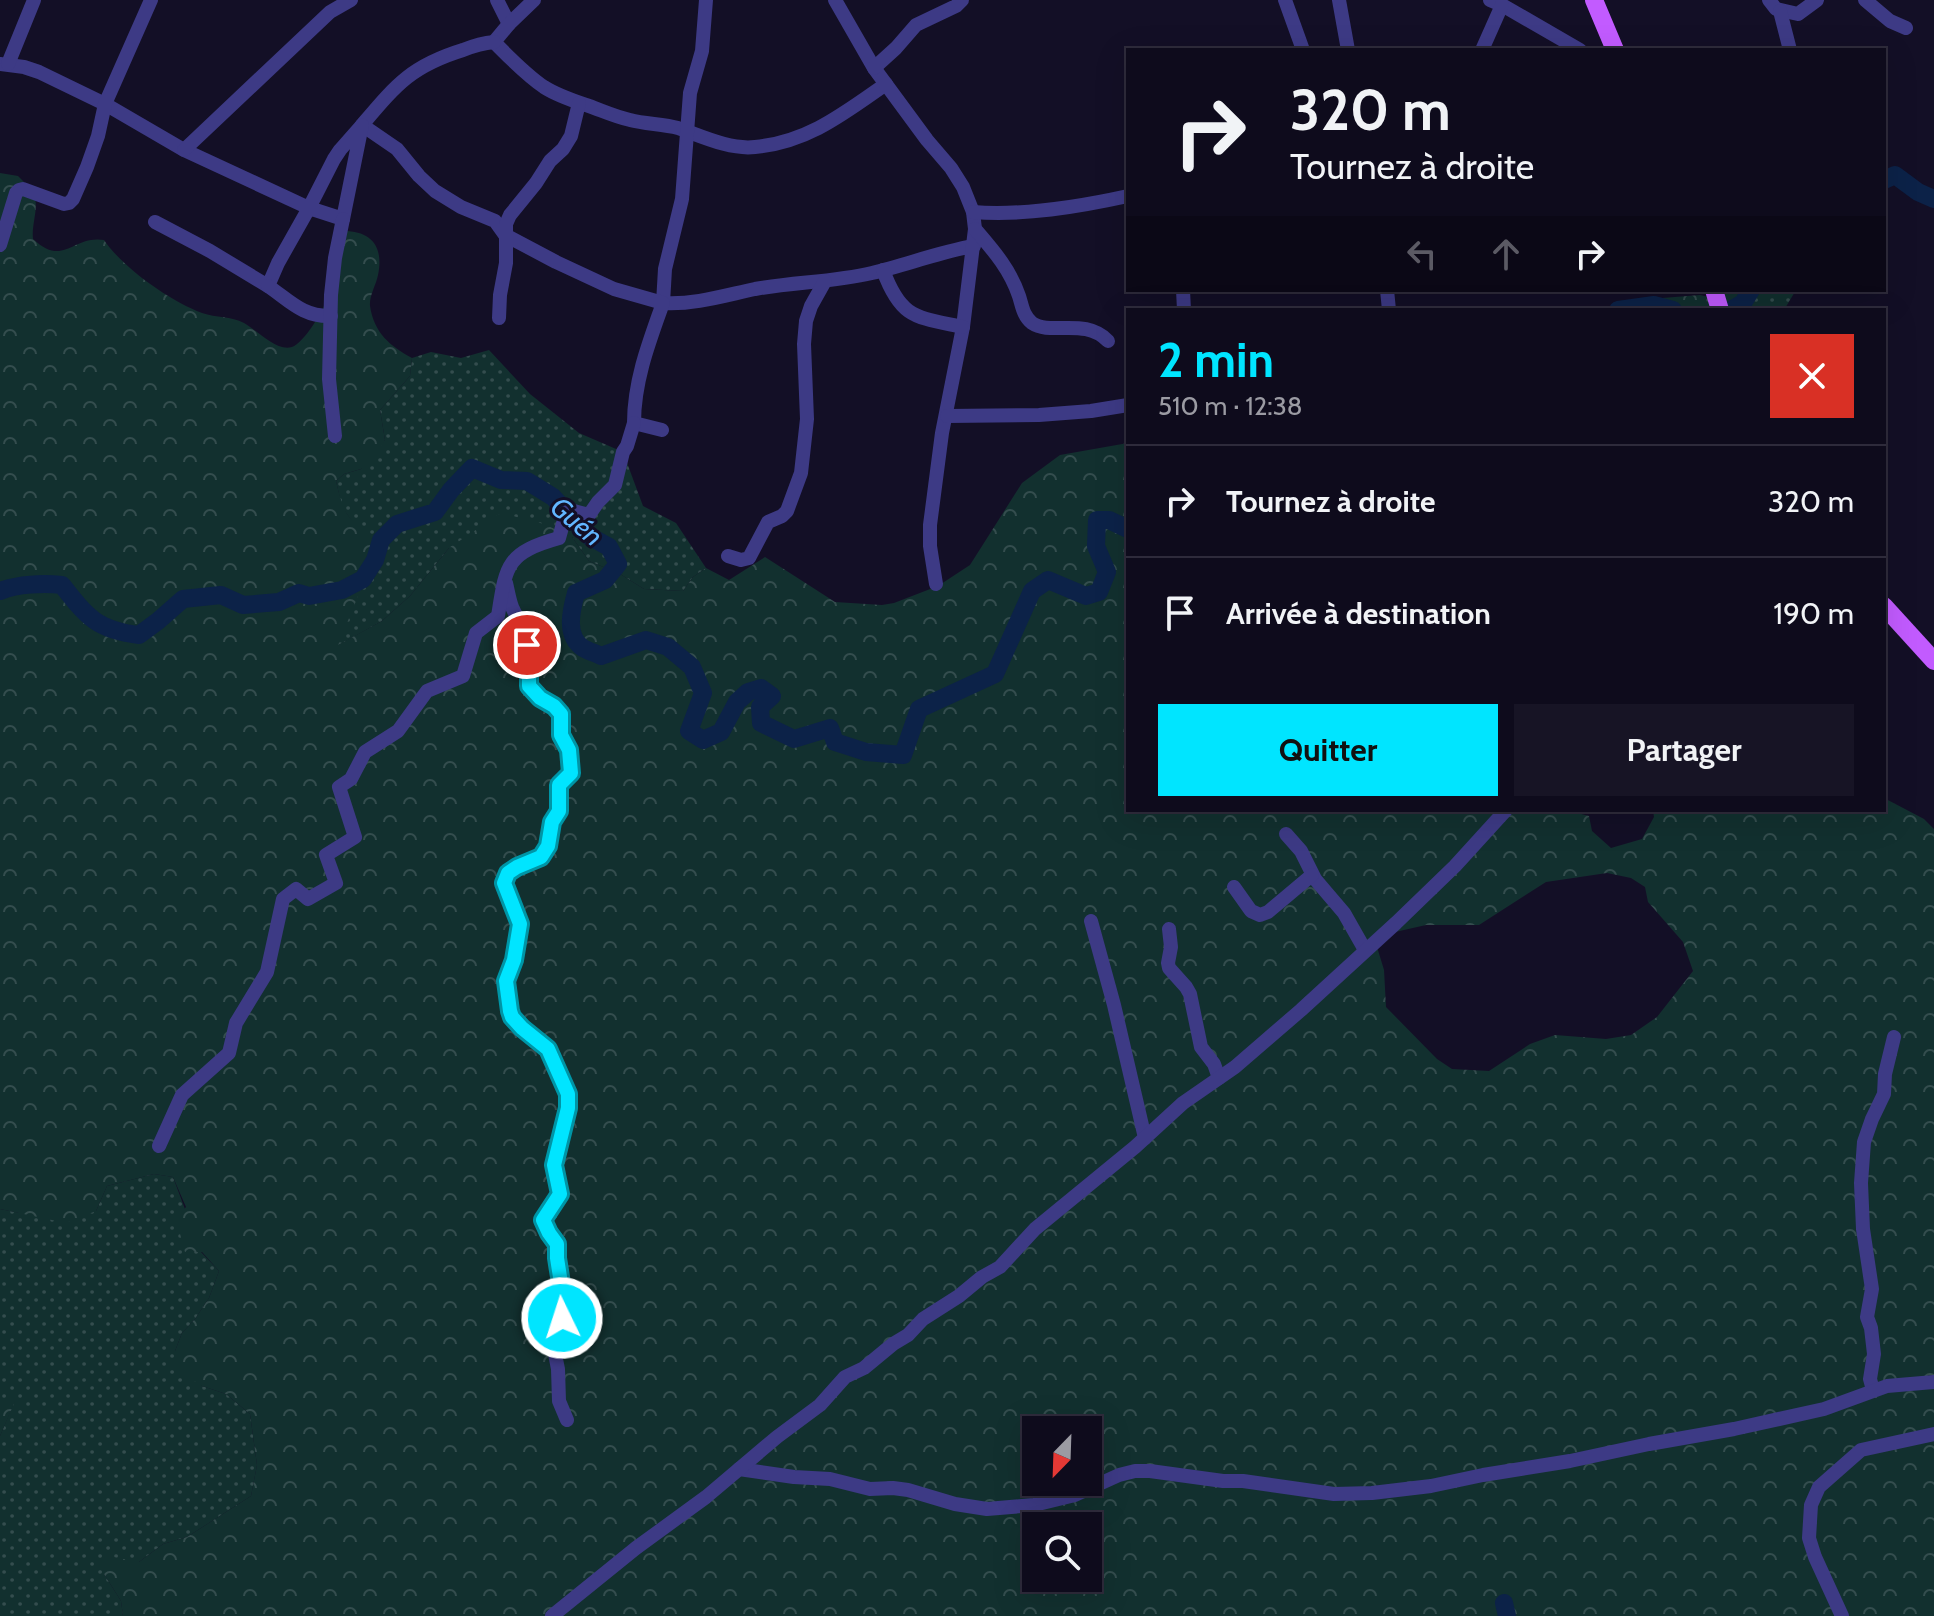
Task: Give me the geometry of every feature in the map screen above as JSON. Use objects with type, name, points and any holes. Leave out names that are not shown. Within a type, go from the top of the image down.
[{"type":"main road","points":[[1598,3],[1614,48]]},
{"type":"main road","points":[[1886,608],[1934,661]]},
{"type":"street","points":[[34,0],[4,64],[39,72],[105,104],[184,150],[309,208],[343,219]]},
{"type":"street","points":[[0,245],[19,190],[64,204],[73,199],[95,146],[105,104],[151,0]]},
{"type":"street","points":[[184,150],[330,12],[351,0]]},
{"type":"street","points":[[497,0],[509,24]]},
{"type":"street","points":[[268,286],[340,150],[404,78],[443,55],[494,42],[534,0]]},
{"type":"street","points":[[159,1146],[182,1095],[229,1053],[236,1023],[267,972],[283,899],[296,889],[308,899],[336,883],[326,855],[355,837],[339,787],[351,779],[365,752],[398,731],[427,691],[463,676],[476,633],[498,616],[504,575],[518,555],[559,538],[566,513],[570,510],[589,515],[615,485],[634,423],[644,355],[663,303],[665,269],[682,199],[690,93],[702,51],[706,0]]},
{"type":"street","points":[[835,0],[874,68],[951,168],[973,212],[974,246],[963,327],[939,453],[930,525],[936,584]]},
{"type":"street","points":[[874,68],[916,25],[956,6],[962,0]]},
{"type":"street","points":[[1285,0],[1302,48]]},
{"type":"street","points":[[1339,0],[1348,48]]},
{"type":"street","points":[[1774,5],[1798,14],[1817,0]]},
{"type":"street","points":[[1865,0],[1890,21],[1906,28]]},
{"type":"street","points":[[1483,48],[1496,2],[1576,48]]},
{"type":"street","points":[[1774,5],[1789,48]]},
{"type":"street","points":[[494,42],[516,65],[562,97],[623,118],[674,127],[744,148],[772,144],[815,131],[886,84]]},
{"type":"street","points":[[499,318],[506,263],[506,224],[571,136],[579,103]]},
{"type":"street","points":[[335,436],[329,379],[331,295],[335,258],[362,125]]},
{"type":"street","points":[[362,125],[397,149],[435,191],[461,207],[495,221],[505,235],[578,274],[614,289],[663,303],[685,303],[780,285],[841,280],[974,246]]},
{"type":"street","points":[[973,212],[995,214],[1042,210],[1126,196]]},
{"type":"street","points":[[155,222],[210,251],[306,313],[316,317],[331,316]]},
{"type":"street","points":[[975,229],[1002,260],[1024,313],[1031,322],[1047,328],[1071,327],[1097,332],[1108,341]]},
{"type":"street","points":[[883,270],[891,291],[903,309],[919,318],[963,327]]},
{"type":"street","points":[[728,556],[741,560],[749,558],[768,522],[787,511],[793,497],[801,473],[807,419],[806,321],[825,281]]},
{"type":"street","points":[[947,416],[1039,415],[1126,405]]},
{"type":"street","points":[[634,423],[662,430]]},
{"type":"street","points":[[504,575],[511,604],[525,635],[529,686],[561,714],[561,735],[571,761],[571,773],[559,785],[560,806],[552,822],[548,846],[541,857],[508,873],[504,883],[520,924],[514,960],[506,981],[510,1011],[522,1028],[548,1049],[568,1094],[568,1108],[554,1165],[560,1194],[543,1220],[557,1244],[563,1296],[562,1334],[554,1350],[559,1401],[567,1420]]},
{"type":"street","points":[[552,1616],[820,1405],[845,1377],[864,1368],[908,1335],[923,1319],[1000,1267],[1035,1229],[1183,1103],[1235,1067],[1289,1020],[1455,866],[1504,812]]},
{"type":"street","points":[[1286,834],[1301,851],[1312,875],[1344,913],[1365,950]]},
{"type":"street","points":[[1234,887],[1251,911],[1260,915],[1268,912],[1312,875]]},
{"type":"street","points":[[1091,921],[1145,1138]]},
{"type":"street","points":[[1169,929],[1169,968],[1190,994],[1201,1047],[1214,1064],[1219,1078]]},
{"type":"street","points":[[1873,1390],[1870,1379],[1874,1354],[1867,1317],[1872,1289],[1863,1229],[1861,1183],[1864,1142],[1884,1094],[1885,1074],[1894,1037]]},
{"type":"street","points":[[739,1469],[830,1479],[870,1489],[908,1490],[955,1504],[987,1509],[1034,1505],[1075,1495],[1135,1471],[1243,1481],[1334,1494],[1372,1493],[1431,1486],[1734,1429],[1824,1409],[1896,1384],[1934,1382]]},
{"type":"street","points":[[1842,1616],[1809,1538],[1811,1505],[1819,1487],[1861,1450],[1934,1434]]},
{"type":"green space","points":[[0,173],[18,176],[35,196],[33,239],[44,247],[61,251],[84,242],[104,240],[135,272],[176,300],[202,313],[239,321],[286,348],[302,339],[322,310],[332,281],[341,231],[360,233],[373,242],[379,256],[378,275],[370,302],[375,324],[384,338],[412,358],[410,376],[380,410],[385,440],[372,462],[344,474],[336,481],[345,511],[361,528],[381,540],[338,645],[382,621],[410,596],[449,548],[501,513],[544,524],[572,537],[589,561],[620,574],[644,589],[683,591],[693,577],[706,568],[729,580],[765,557],[835,602],[894,603],[938,586],[970,565],[1022,483],[1060,455],[1126,443],[1126,812],[1574,812],[1589,816],[1592,831],[1611,848],[1642,839],[1654,817],[1653,812],[1886,812],[1886,799],[1924,819],[1934,829],[1934,1616],[123,1616],[121,1601],[104,1574],[102,1555],[139,1562],[163,1544],[187,1537],[251,1496],[257,1465],[250,1414],[226,1394],[202,1386],[177,1370],[175,1351],[182,1333],[209,1298],[219,1271],[202,1252],[185,1252],[176,1219],[186,1207],[173,1177],[154,1174],[107,1186],[96,1211],[66,1223],[0,1209]],"holes":[[[1607,873],[1631,878],[1645,887],[1648,902],[1683,942],[1693,971],[1657,1017],[1631,1035],[1606,1039],[1555,1035],[1530,1044],[1489,1071],[1452,1069],[1437,1059],[1386,1007],[1384,970],[1377,947],[1395,932],[1426,925],[1479,925],[1546,882]]]},
{"type":"green space","points":[[1720,292],[1795,292],[1785,308],[1700,308],[1700,295],[1713,298]]},
{"type":"green space","points":[[1700,295],[1700,308],[1614,308],[1625,301]]},
{"type":"green space","points":[[489,350],[530,394],[579,433],[623,452],[643,506],[676,523],[706,568],[693,577],[683,591],[644,589],[620,574],[589,561],[572,537],[449,548],[410,596],[382,621],[337,646],[354,524],[342,507],[336,481],[344,474],[361,469],[385,440],[380,410],[410,376],[412,358],[431,352],[461,358]]},
{"type":"green space","points":[[154,1174],[173,1177],[201,1252],[219,1271],[209,1298],[182,1333],[175,1351],[202,1386],[226,1394],[250,1414],[257,1465],[251,1496],[187,1537],[163,1544],[139,1562],[104,1574],[121,1601],[123,1616],[0,1616],[0,1436],[15,1400],[0,1400],[0,1209],[20,1213],[96,1211],[107,1186]]},
{"type":"green space","points":[[16,1399],[0,1436],[0,1400]]},
{"type":"waterway","name":"Guén","points":[[1886,179],[1895,175],[1918,192],[1934,199]]},
{"type":"waterway","name":"Guén","points":[[1734,308],[1743,303],[1750,292]]},
{"type":"waterway","name":"Guén","points":[[1632,308],[1654,305],[1665,308]]},
{"type":"waterway","name":"Guén","points":[[0,591],[31,585],[62,585],[94,620],[113,630],[139,635],[183,599],[221,595],[243,605],[279,602],[299,593],[309,596],[342,590],[363,579],[375,560],[381,540],[397,524],[435,512],[472,468],[501,480],[527,481],[553,497],[589,536],[609,547],[618,564],[605,580],[576,593],[571,615],[574,637],[583,648],[601,656],[646,640],[668,647],[692,667],[703,693],[689,731],[703,740],[721,732],[737,702],[748,692],[761,688],[772,696],[760,707],[761,723],[794,739],[830,728],[835,742],[866,752],[903,755],[919,709],[995,674],[1032,591],[1048,580],[1086,596],[1099,592],[1107,572],[1096,546],[1097,520],[1109,520],[1126,528]]},
{"type":"waterway","points":[[1504,1603],[1507,1616]]},
{"type":"route","points":[[527,645],[525,656],[529,666],[529,686],[561,714],[561,735],[569,750],[571,773],[559,785],[560,806],[552,822],[548,846],[541,857],[508,873],[504,883],[520,924],[514,960],[506,981],[512,1017],[548,1049],[568,1094],[568,1108],[554,1165],[560,1194],[543,1220],[557,1244],[563,1296],[562,1318]]}]
